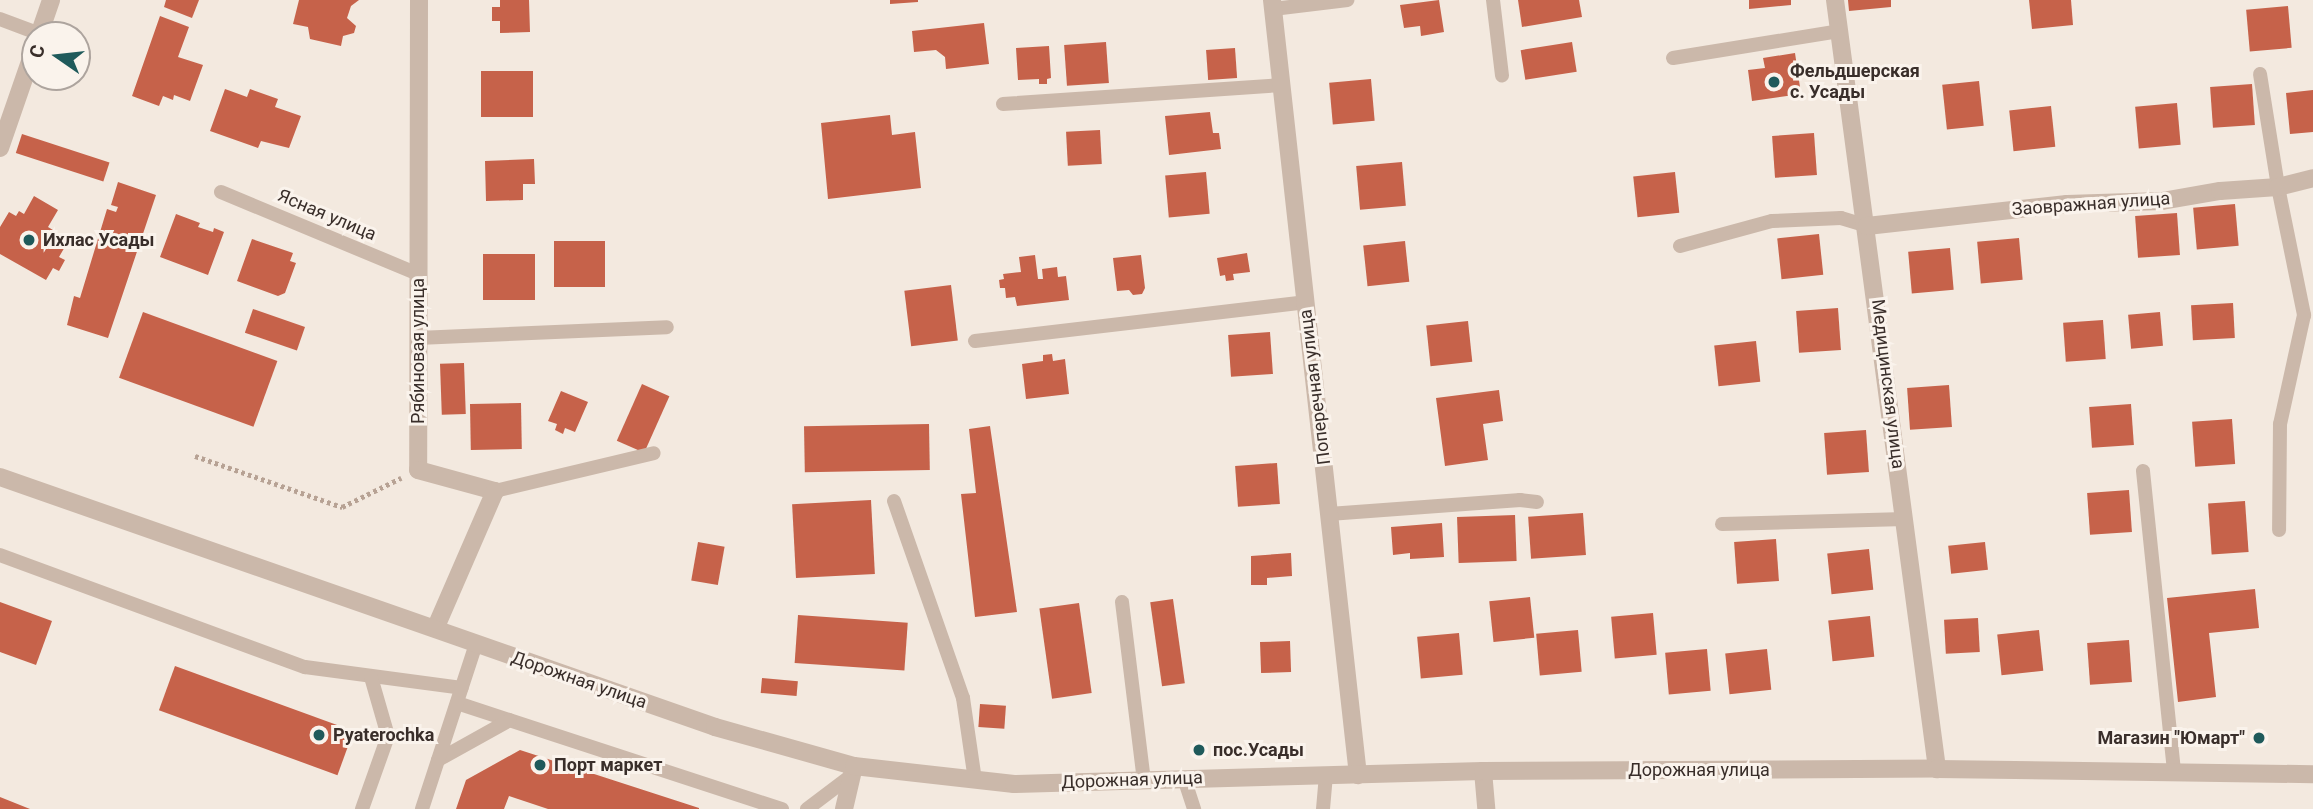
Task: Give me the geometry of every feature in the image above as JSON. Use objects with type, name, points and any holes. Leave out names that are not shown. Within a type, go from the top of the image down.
[{"type":"street","points":[[44,21],[51,0]]},
{"type":"street","name":"Рябиновая улица","points":[[418,470],[419,0]]},
{"type":"street","name":"Медицинская улица","points":[[1835,0],[1937,769]]},
{"type":"street","name":"Поперечная улица","points":[[1273,5],[1358,775]]},
{"type":"street","points":[[0,148],[21,88]]},
{"type":"street","name":"Заовражная улица","points":[[1867,226],[2067,204],[2162,201],[2220,191],[2278,187],[2313,178]]},
{"type":"street","points":[[418,470],[495,491],[435,629]]},
{"type":"street","name":"Дорожная улица","points":[[0,477],[715,727],[853,771],[1014,784],[1483,771],[1937,769],[2313,774]]},
{"type":"street","points":[[844,809],[853,771]]},
{"type":"street","points":[[1483,771],[1486,809]]},
{"type":"lane","points":[[1273,5],[1346,0]]},
{"type":"lane","points":[[1493,0],[1502,75]]},
{"type":"lane","points":[[0,19],[21,30]]},
{"type":"lane","points":[[1673,58],[1839,31]]},
{"type":"lane","points":[[2260,74],[2278,187],[2304,314],[2280,424],[2279,530]]},
{"type":"lane","points":[[1003,104],[1282,85]]},
{"type":"lane","name":"Ясная улица","points":[[221,192],[418,274]]},
{"type":"lane","points":[[1680,246],[1772,221],[1841,218],[1867,226]]},
{"type":"lane","points":[[975,341],[1305,302]]},
{"type":"lane","points":[[418,338],[667,327]]},
{"type":"lane","points":[[495,491],[654,453]]},
{"type":"lane","points":[[2143,471],[2174,773]]},
{"type":"lane","points":[[1329,514],[1520,500],[1537,502]]},
{"type":"lane","points":[[894,501],[963,698],[975,780]]},
{"type":"lane","points":[[1722,524],[1905,519]]},
{"type":"lane","points":[[0,555],[305,667],[462,688]]},
{"type":"lane","points":[[1122,602],[1144,779]]},
{"type":"lane","points":[[422,809],[476,644]]},
{"type":"lane","points":[[362,809],[388,736],[372,677]]},
{"type":"lane","points":[[457,703],[755,804],[782,809]]},
{"type":"lane","points":[[438,760],[510,720]]},
{"type":"lane","points":[[807,809],[853,771]]},
{"type":"lane","points":[[1323,809],[1326,775]]},
{"type":"lane","points":[[1184,778],[1194,809]]},
{"type":"path","points":[[195,456],[342,507],[418,470]]},
{"type":"building","points":[[166,0],[199,0],[192,18],[164,7]]},
{"type":"building","points":[[299,0],[359,0],[351,6],[347,18],[356,26],[354,33],[343,36],[341,46],[310,39],[308,27],[293,24]]},
{"type":"building","points":[[500,0],[529,0],[530,32],[500,33],[500,21],[492,21],[492,7],[500,7]]},
{"type":"building","points":[[890,0],[918,0],[918,2],[890,4]]},
{"type":"building","points":[[1439,0],[1444,32],[1421,36],[1420,26],[1404,28],[1400,5]]},
{"type":"building","points":[[1518,0],[1579,0],[1582,17],[1522,27]]},
{"type":"building","points":[[1749,0],[1791,0],[1791,5],[1749,9]]},
{"type":"building","points":[[1848,0],[1891,0],[1891,7],[1849,11]]},
{"type":"building","points":[[2029,0],[2071,0],[2073,25],[2032,29]]},
{"type":"building","points":[[2288,6],[2292,48],[2250,52],[2246,10]]},
{"type":"building","points":[[160,16],[189,27],[178,57],[203,65],[190,101],[174,95],[173,100],[163,96],[159,106],[132,96]]},
{"type":"building","points":[[984,23],[989,64],[946,69],[945,57],[936,50],[914,52],[912,31]]},
{"type":"building","points":[[1106,42],[1109,83],[1067,86],[1064,45]]},
{"type":"building","points":[[1572,42],[1577,72],[1525,80],[1521,50]]},
{"type":"building","points":[[1049,46],[1051,78],[1047,79],[1047,84],[1039,84],[1039,79],[1018,80],[1016,48]]},
{"type":"building","points":[[1235,48],[1237,78],[1208,80],[1206,50]]},
{"type":"building","name":"Фельдшерская с. Усады","points":[[1795,53],[1801,94],[1752,101],[1748,70],[1765,68],[1763,58]]},
{"type":"building","points":[[481,71],[533,71],[533,117],[481,117]]},
{"type":"building","points":[[1371,79],[1375,121],[1333,125],[1329,83]]},
{"type":"building","points":[[1979,81],[1984,126],[1947,130],[1942,85]]},
{"type":"building","points":[[2252,84],[2255,125],[2213,128],[2210,87]]},
{"type":"building","points":[[225,89],[247,97],[250,89],[278,99],[275,107],[301,116],[289,148],[261,141],[258,148],[210,131]]},
{"type":"building","points":[[2313,90],[2313,132],[2290,134],[2286,93]]},
{"type":"building","points":[[2177,103],[2181,145],[2139,149],[2135,107]]},
{"type":"building","points":[[2051,106],[2055,147],[2014,151],[2009,110]]},
{"type":"building","points":[[1210,112],[1213,133],[1219,133],[1221,149],[1169,155],[1165,116]]},
{"type":"building","points":[[890,115],[892,135],[915,132],[921,188],[828,199],[821,123]]},
{"type":"building","points":[[1100,130],[1102,164],[1068,166],[1066,132]]},
{"type":"building","points":[[1814,133],[1817,175],[1775,178],[1772,136]]},
{"type":"building","points":[[22,134],[109,162],[103,181],[16,153]]},
{"type":"building","points":[[534,159],[535,184],[523,184],[523,200],[486,201],[485,161]]},
{"type":"building","points":[[1402,162],[1406,206],[1360,210],[1356,166]]},
{"type":"building","points":[[1206,172],[1210,214],[1169,217],[1165,176]]},
{"type":"building","points":[[1675,172],[1679,213],[1638,217],[1633,176]]},
{"type":"building","points":[[118,182],[156,195],[108,338],[67,325],[74,296],[80,298],[107,209],[116,212],[118,207],[111,205]]},
{"type":"building","name":"Ихлас Усады","points":[[34,196],[58,210],[48,227],[53,230],[50,235],[66,245],[59,257],[65,260],[59,271],[53,268],[46,280],[0,254],[0,227],[9,212],[16,216],[19,211],[24,214]]},
{"type":"building","points":[[2235,204],[2239,246],[2197,250],[2193,208]]},
{"type":"building","points":[[2177,213],[2180,255],[2138,258],[2135,216]]},
{"type":"building","points":[[176,214],[200,223],[198,227],[224,232],[208,275],[160,257]]},
{"type":"building","points":[[1819,234],[1823,275],[1782,279],[1777,238]]},
{"type":"building","points":[[2019,238],[2023,280],[1981,284],[1977,242]]},
{"type":"building","points":[[252,239],[293,253],[290,261],[296,263],[285,293],[278,296],[237,281]]},
{"type":"building","points":[[554,241],[605,241],[605,287],[554,287]]},
{"type":"building","points":[[1405,241],[1409,282],[1368,286],[1363,245]]},
{"type":"building","points":[[1950,248],[1954,290],[1912,294],[1908,252]]},
{"type":"building","points":[[1247,253],[1250,272],[1233,274],[1234,280],[1226,281],[1225,275],[1220,276],[1217,258]]},
{"type":"building","points":[[483,254],[535,254],[535,300],[483,300]]},
{"type":"building","points":[[1035,255],[1038,279],[1043,279],[1042,269],[1057,267],[1058,277],[1066,276],[1069,300],[1017,306],[1015,297],[1006,298],[1005,288],[1000,288],[999,280],[1004,279],[1003,274],[1021,272],[1019,257]]},
{"type":"building","points":[[1141,255],[1145,288],[1142,294],[1133,295],[1129,290],[1117,291],[1113,258]]},
{"type":"building","points":[[951,285],[958,341],[911,346],[904,291]]},
{"type":"building","points":[[2233,303],[2235,338],[2193,340],[2191,305]]},
{"type":"building","points":[[1838,308],[1841,350],[1799,353],[1796,311]]},
{"type":"building","points":[[253,309],[305,327],[297,351],[245,333]]},
{"type":"building","points":[[143,312],[277,361],[253,427],[119,378]]},
{"type":"building","points":[[2160,312],[2163,346],[2131,349],[2128,315]]},
{"type":"building","points":[[2103,320],[2106,359],[2066,362],[2063,323]]},
{"type":"building","points":[[1468,321],[1472,362],[1431,366],[1426,325]]},
{"type":"building","points":[[1270,332],[1273,374],[1231,377],[1228,335]]},
{"type":"building","points":[[1756,341],[1760,382],[1719,386],[1714,345]]},
{"type":"building","points":[[1052,354],[1053,361],[1065,359],[1069,394],[1026,399],[1022,364],[1043,361],[1043,355]]},
{"type":"building","points":[[464,363],[466,414],[442,415],[440,364]]},
{"type":"building","points":[[642,384],[669,396],[644,453],[617,441]]},
{"type":"building","points":[[1949,385],[1952,427],[1910,430],[1907,388]]},
{"type":"building","points":[[1499,390],[1503,421],[1483,424],[1488,460],[1445,466],[1436,398]]},
{"type":"building","points":[[561,391],[588,402],[575,432],[565,428],[563,434],[555,430],[557,424],[548,421]]},
{"type":"building","points":[[521,403],[522,449],[471,450],[470,404]]},
{"type":"building","points":[[2131,404],[2134,445],[2092,448],[2089,407]]},
{"type":"building","points":[[2232,419],[2235,464],[2195,467],[2192,422]]},
{"type":"building","points":[[929,424],[930,470],[805,472],[804,426]]},
{"type":"building","points":[[990,426],[1017,612],[975,617],[961,494],[976,493],[969,429]]},
{"type":"building","points":[[1866,430],[1869,472],[1827,475],[1824,433]]},
{"type":"building","points":[[1277,463],[1280,504],[1238,507],[1235,466]]},
{"type":"building","points":[[2129,490],[2132,532],[2090,535],[2087,493]]},
{"type":"building","points":[[871,500],[875,574],[796,578],[792,504]]},
{"type":"building","points":[[2245,501],[2249,552],[2212,554],[2208,504]]},
{"type":"building","points":[[1583,513],[1586,555],[1531,559],[1528,517]]},
{"type":"building","points":[[1515,515],[1517,561],[1459,563],[1457,517]]},
{"type":"building","points":[[1442,523],[1444,557],[1410,559],[1410,553],[1393,555],[1391,527]]},
{"type":"building","points":[[1776,539],[1779,581],[1737,584],[1734,542]]},
{"type":"building","points":[[698,542],[725,547],[718,585],[691,580]]},
{"type":"building","points":[[1985,542],[1988,570],[1951,574],[1948,546]]},
{"type":"building","points":[[1869,549],[1873,590],[1832,594],[1827,553]]},
{"type":"building","points":[[1291,553],[1292,576],[1267,578],[1267,585],[1251,585],[1251,556]]},
{"type":"building","points":[[2255,589],[2259,628],[2209,633],[2216,697],[2178,702],[2167,598]]},
{"type":"building","points":[[1530,597],[1534,638],[1494,642],[1489,601]]},
{"type":"building","points":[[1173,599],[1185,683],[1162,686],[1150,602]]},
{"type":"building","points":[[0,602],[52,621],[36,665],[0,652]]},
{"type":"building","points":[[1079,603],[1092,693],[1052,699],[1039,609]]},
{"type":"building","points":[[1653,613],[1657,655],[1615,659],[1611,617]]},
{"type":"building","points":[[798,615],[908,623],[904,671],[795,663]]},
{"type":"building","points":[[1870,616],[1874,657],[1833,661],[1828,620]]},
{"type":"building","points":[[1978,618],[1980,652],[1946,654],[1944,620]]},
{"type":"building","points":[[1578,630],[1582,672],[1540,676],[1536,634]]},
{"type":"building","points":[[2039,630],[2043,671],[2002,675],[1997,634]]},
{"type":"building","points":[[1459,633],[1463,675],[1421,679],[1417,637]]},
{"type":"building","points":[[2129,640],[2132,682],[2090,685],[2087,643]]},
{"type":"building","points":[[1290,641],[1291,672],[1261,673],[1260,642]]},
{"type":"building","points":[[1707,649],[1711,691],[1669,695],[1665,653]]},
{"type":"building","points":[[1767,649],[1771,690],[1730,694],[1725,653]]},
{"type":"building","points":[[175,666],[354,731],[337,775],[159,710]]},
{"type":"building","points":[[762,678],[798,681],[797,696],[761,693]]},
{"type":"building","points":[[980,704],[1006,706],[1004,729],[978,727]]},
{"type":"building","points":[[520,750],[699,809],[548,809],[509,796],[504,809],[456,809],[466,780]]},
{"type":"building","points":[[0,797],[30,809],[0,809]]},
{"type":"place","name":"Фельдшерская с. Усады","points":[[1774,82]]},
{"type":"place","name":"Ихлас Усады","points":[[29,240]]},
{"type":"place","name":"Pyaterochka","points":[[319,735]]},
{"type":"place","name":"Магазин \"Юмарт\"","points":[[2259,738]]},
{"type":"place","name":"пос.Усады","points":[[1199,750]]},
{"type":"place","name":"Порт маркет","points":[[540,765]]}]
